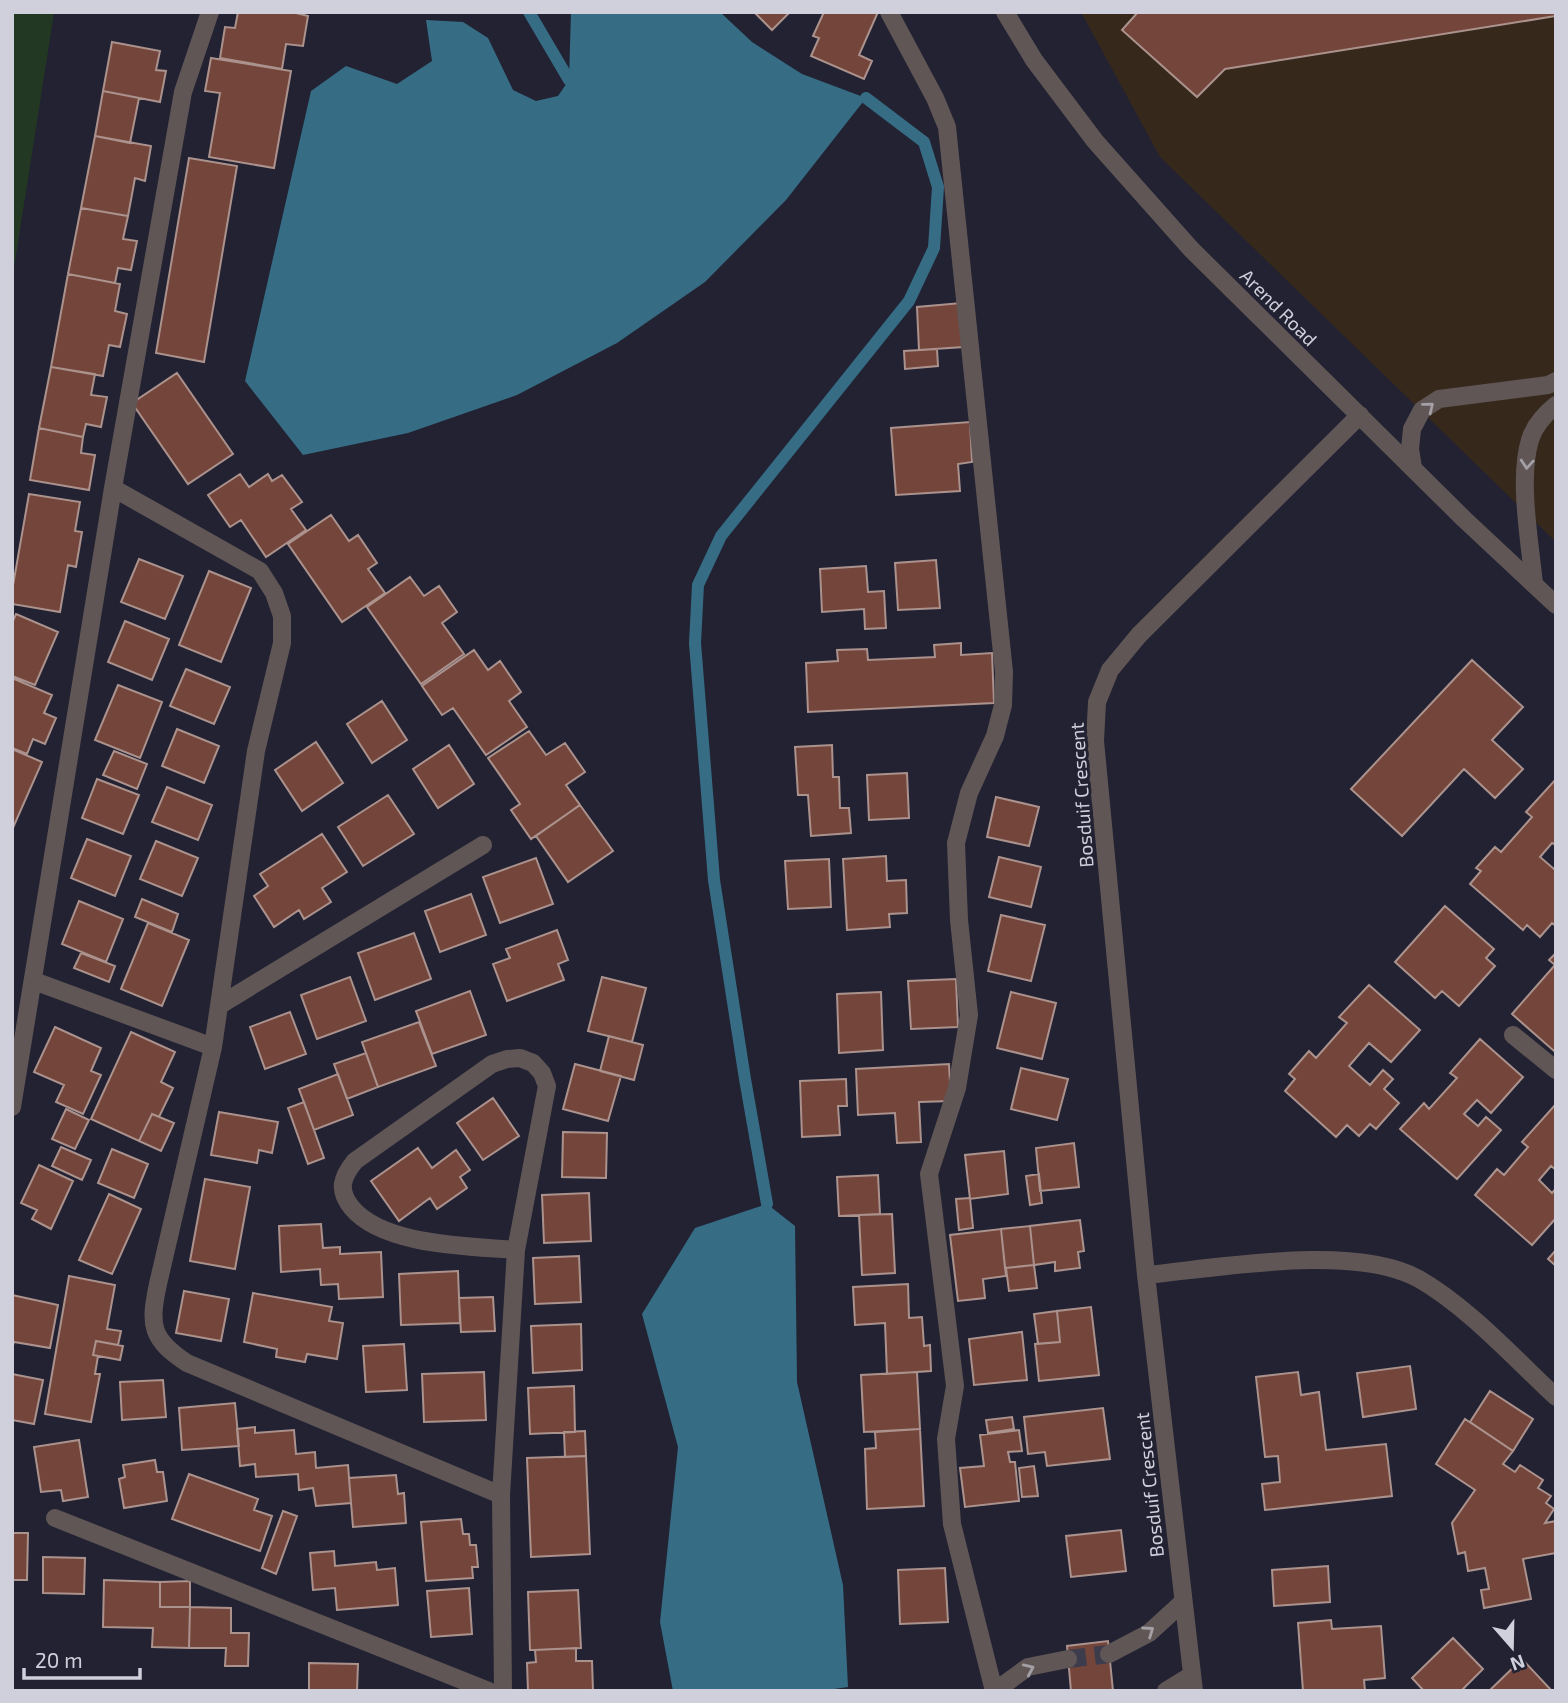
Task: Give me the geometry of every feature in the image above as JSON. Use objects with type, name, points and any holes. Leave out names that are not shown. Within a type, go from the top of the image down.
[{"type":"street","points":[[12,1107],[113,488],[183,92],[210,12]]},
{"type":"street","points":[[889,12],[935,98],[947,127],[1004,672],[1003,705],[995,736],[969,793],[956,843],[959,920],[969,1015],[957,1088],[929,1174],[955,1386],[946,1439],[952,1524],[994,1691],[1028,1667],[1068,1659]]},
{"type":"street","name":"Arend Road","points":[[1005,12],[1034,60],[1113,160],[1191,249],[1556,605]]},
{"type":"street","points":[[1413,468],[1410,449],[1412,429],[1422,410],[1439,399],[1548,385],[1556,381]]},
{"type":"street","points":[[1534,584],[1527,509],[1527,458],[1530,439],[1540,421],[1556,405]]},
{"type":"street","name":"Bosduif Crescent","points":[[1193,1683],[1146,1275],[1095,741],[1097,702],[1110,670],[1139,635],[1360,415]]},
{"type":"street","points":[[113,488],[260,571],[274,593],[282,616],[282,643],[257,751],[213,1047],[153,1306],[154,1329],[166,1349],[198,1368],[501,1495]]},
{"type":"street","points":[[220,1005],[483,845]]},
{"type":"street","points":[[34,981],[213,1047]]},
{"type":"street","points":[[1513,1035],[1556,1070]]},
{"type":"street","points":[[503,1691],[501,1495],[516,1250],[547,1086],[542,1073],[533,1063],[520,1058],[507,1059],[477,1073],[355,1161],[345,1173],[342,1188],[347,1202],[358,1214],[370,1223],[397,1234],[437,1243],[516,1250]]},
{"type":"street","points":[[1146,1275],[1294,1261],[1345,1260],[1384,1267],[1418,1279],[1466,1313],[1556,1397]]},
{"type":"street","points":[[55,1518],[489,1691]]},
{"type":"street","points":[[1109,1654],[1149,1633],[1183,1602]]},
{"type":"street","points":[[1166,1691],[1193,1683]]},
{"type":"shaded area","points":[[1081,12],[1556,12],[1556,542],[1160,157]]},
{"type":"green space","points":[[12,12],[54,13],[12,281]]},
{"type":"water","points":[[571,12],[720,12],[752,42],[802,74],[866,98],[786,200],[705,282],[617,343],[517,395],[408,433],[303,455],[245,381],[311,91],[346,66],[397,84],[432,61],[426,20],[463,22],[488,38],[513,90],[536,101],[558,96],[569,80]]},
{"type":"water","points":[[767,1204],[795,1226],[797,1382],[843,1585],[848,1687],[820,1691],[673,1691],[660,1622],[678,1447],[642,1314],[695,1228]]},
{"type":"building","points":[[238,12],[292,12],[308,16],[303,46],[286,44],[282,69],[220,58],[225,27],[235,28]]},
{"type":"building","points":[[754,12],[790,12],[772,30]]},
{"type":"building","points":[[824,12],[878,12],[859,55],[872,61],[864,79],[811,56],[819,38],[813,36]]},
{"type":"building","points":[[1138,12],[1556,12],[1556,16],[1225,69],[1197,97],[1122,30]]},
{"type":"building","points":[[112,42],[160,51],[156,70],[166,71],[160,102],[103,91]]},
{"type":"building","points":[[211,58],[291,71],[274,168],[209,157],[220,93],[205,91]]},
{"type":"building","points":[[103,91],[139,98],[130,143],[95,136]]},
{"type":"building","points":[[95,136],[151,146],[145,181],[135,178],[128,216],[81,208]]},
{"type":"building","points":[[189,158],[237,166],[204,362],[156,353]]},
{"type":"building","points":[[81,208],[128,216],[123,239],[137,241],[131,270],[118,268],[115,283],[68,274]]},
{"type":"building","points":[[68,274],[120,284],[115,311],[127,314],[120,347],[109,345],[103,376],[51,367]]},
{"type":"building","points":[[961,303],[964,347],[919,350],[917,307]]},
{"type":"building","points":[[937,349],[938,366],[905,369],[904,351]]},
{"type":"building","points":[[51,367],[95,374],[91,395],[107,397],[101,427],[86,424],[83,437],[39,428]]},
{"type":"building","points":[[177,373],[233,454],[188,484],[132,403]]},
{"type":"building","points":[[970,422],[972,462],[958,464],[960,491],[896,495],[891,428]]},
{"type":"building","points":[[39,428],[83,437],[81,453],[95,455],[89,490],[30,480]]},
{"type":"building","points":[[240,474],[249,487],[268,474],[272,481],[282,475],[302,502],[291,509],[306,530],[266,557],[241,520],[230,527],[208,495]]},
{"type":"building","points":[[29,494],[80,502],[75,531],[82,532],[76,567],[68,565],[60,612],[12,604]]},
{"type":"building","points":[[331,515],[349,541],[358,535],[377,563],[368,569],[385,593],[342,622],[288,544]]},
{"type":"building","points":[[139,559],[183,576],[165,619],[121,602]]},
{"type":"building","points":[[936,560],[940,608],[898,610],[895,563]]},
{"type":"building","points":[[866,566],[868,592],[884,591],[886,628],[865,629],[864,609],[822,612],[820,569]]},
{"type":"building","points":[[209,571],[251,588],[221,662],[179,645]]},
{"type":"building","points":[[410,577],[424,596],[439,586],[457,612],[442,623],[464,654],[421,684],[367,607]]},
{"type":"building","points":[[16,614],[58,632],[35,685],[12,676],[12,623]]},
{"type":"building","points":[[125,621],[169,639],[152,680],[108,662]]},
{"type":"building","points":[[961,643],[961,655],[992,653],[994,703],[808,712],[806,663],[838,661],[837,650],[867,649],[868,660],[935,657],[934,645]]},
{"type":"building","points":[[474,650],[488,670],[500,661],[521,692],[509,701],[527,727],[486,755],[453,708],[442,715],[422,686]]},
{"type":"building","points":[[1472,660],[1523,707],[1492,740],[1523,769],[1495,798],[1464,769],[1402,836],[1351,789]]},
{"type":"building","points":[[186,669],[230,687],[214,724],[170,706]]},
{"type":"building","points":[[12,678],[52,695],[44,713],[56,718],[45,744],[33,739],[27,754],[12,748]]},
{"type":"building","points":[[118,685],[162,702],[140,758],[95,740]]},
{"type":"building","points":[[382,701],[407,740],[372,763],[347,724]]},
{"type":"building","points":[[177,729],[219,746],[204,783],[162,766]]},
{"type":"building","points":[[529,731],[546,755],[565,743],[585,772],[566,785],[580,805],[531,839],[511,810],[520,804],[488,758]]},
{"type":"building","points":[[316,742],[343,783],[302,811],[275,770]]},
{"type":"building","points":[[449,745],[474,784],[438,808],[413,769]]},
{"type":"building","points":[[832,745],[833,777],[839,777],[840,808],[849,808],[851,833],[811,836],[808,795],[798,795],[795,747]]},
{"type":"building","points":[[12,749],[42,762],[12,830]]},
{"type":"building","points":[[114,751],[147,764],[137,789],[103,775]]},
{"type":"building","points":[[907,773],[909,818],[869,820],[867,775]]},
{"type":"building","points":[[97,779],[139,795],[123,834],[82,818]]},
{"type":"building","points":[[1556,779],[1556,845],[1552,843],[1540,857],[1554,869],[1556,867],[1556,926],[1552,923],[1540,937],[1527,925],[1523,930],[1470,884],[1481,871],[1476,868],[1495,847],[1501,852],[1532,817],[1526,812]]},
{"type":"building","points":[[167,787],[212,805],[198,840],[152,822]]},
{"type":"building","points":[[388,795],[414,834],[363,866],[338,827]]},
{"type":"building","points":[[996,797],[1039,807],[1029,846],[987,837]]},
{"type":"building","points":[[580,805],[613,851],[568,882],[536,836]]},
{"type":"building","points":[[322,834],[347,872],[322,888],[331,902],[304,919],[299,910],[274,927],[254,896],[268,886],[260,874]]},
{"type":"building","points":[[87,839],[131,856],[115,896],[71,878]]},
{"type":"building","points":[[156,841],[198,858],[182,896],[140,879]]},
{"type":"building","points":[[886,856],[887,881],[906,880],[907,913],[889,914],[890,927],[847,930],[843,859]]},
{"type":"building","points":[[999,857],[1041,867],[1031,907],[989,897]]},
{"type":"building","points":[[536,858],[553,904],[500,923],[483,877]]},
{"type":"building","points":[[829,859],[831,907],[788,909],[785,861]]},
{"type":"building","points":[[471,894],[486,935],[440,952],[425,911]]},
{"type":"building","points":[[142,899],[178,914],[172,932],[135,917]]},
{"type":"building","points":[[79,901],[123,919],[106,962],[62,944]]},
{"type":"building","points":[[1445,906],[1494,949],[1486,958],[1495,966],[1459,1006],[1442,991],[1435,998],[1395,962]]},
{"type":"building","points":[[1001,915],[1045,925],[1031,981],[988,971]]},
{"type":"building","points":[[148,923],[189,940],[162,1006],[121,989]]},
{"type":"building","points":[[557,930],[568,960],[558,964],[564,980],[507,1001],[493,964],[510,958],[506,949]]},
{"type":"building","points":[[414,933],[431,979],[375,1000],[358,953]]},
{"type":"building","points":[[81,953],[115,966],[109,982],[74,968]]},
{"type":"building","points":[[1556,953],[1554,1051],[1512,1014],[1555,965],[1549,960]]},
{"type":"building","points":[[350,977],[366,1021],[317,1039],[301,995]]},
{"type":"building","points":[[602,977],[646,988],[632,1042],[588,1031]]},
{"type":"building","points":[[956,979],[958,1027],[911,1029],[908,981]]},
{"type":"building","points":[[1369,985],[1420,1030],[1391,1062],[1369,1043],[1349,1066],[1370,1085],[1383,1070],[1393,1079],[1384,1089],[1399,1103],[1376,1129],[1370,1124],[1359,1136],[1347,1125],[1336,1137],[1285,1091],[1295,1079],[1289,1074],[1309,1051],[1316,1058],[1347,1023],[1339,1017]]},
{"type":"building","points":[[470,991],[486,1035],[432,1054],[416,1011]]},
{"type":"building","points":[[881,992],[883,1050],[839,1053],[837,994]]},
{"type":"building","points":[[1011,992],[1056,1003],[1042,1059],[997,1048]]},
{"type":"building","points":[[290,1012],[306,1054],[265,1069],[250,1027]]},
{"type":"building","points":[[419,1022],[436,1066],[378,1087],[362,1042]]},
{"type":"building","points":[[55,1027],[101,1048],[91,1071],[101,1075],[83,1114],[56,1102],[64,1085],[34,1072]]},
{"type":"building","points":[[131,1032],[175,1052],[161,1082],[173,1088],[159,1117],[152,1114],[139,1141],[91,1119]]},
{"type":"building","points":[[609,1036],[643,1045],[634,1080],[600,1071]]},
{"type":"building","points":[[1480,1039],[1523,1077],[1491,1113],[1477,1100],[1464,1114],[1478,1126],[1486,1117],[1501,1130],[1457,1179],[1400,1129],[1424,1103],[1429,1109],[1457,1078],[1450,1073]]},
{"type":"building","points":[[366,1053],[378,1087],[347,1099],[334,1064]]},
{"type":"building","points":[[575,1064],[621,1076],[608,1121],[563,1109]]},
{"type":"building","points":[[949,1064],[951,1101],[919,1102],[921,1142],[897,1143],[895,1113],[858,1115],[856,1069]]},
{"type":"building","points":[[1021,1068],[1068,1079],[1057,1120],[1011,1109]]},
{"type":"building","points":[[338,1074],[353,1115],[314,1130],[299,1089]]},
{"type":"building","points":[[846,1079],[847,1106],[838,1106],[840,1135],[802,1137],[800,1081]]},
{"type":"building","points":[[493,1098],[519,1136],[483,1160],[457,1123]]},
{"type":"building","points":[[304,1102],[324,1158],[308,1164],[288,1108]]},
{"type":"building","points":[[1555,1105],[1556,1170],[1551,1166],[1539,1180],[1552,1193],[1556,1188],[1556,1218],[1532,1245],[1475,1195],[1497,1169],[1504,1175],[1528,1147],[1522,1142]]},
{"type":"building","points":[[66,1109],[89,1120],[75,1149],[52,1139]]},
{"type":"building","points":[[219,1112],[278,1122],[272,1153],[259,1150],[257,1163],[211,1155]]},
{"type":"building","points":[[152,1114],[174,1123],[161,1151],[139,1141]]},
{"type":"building","points":[[563,1132],[607,1133],[606,1178],[562,1177]]},
{"type":"building","points":[[1074,1143],[1079,1187],[1040,1191],[1036,1148]]},
{"type":"building","points":[[61,1147],[91,1160],[82,1180],[52,1166]]},
{"type":"building","points":[[418,1148],[432,1168],[456,1150],[470,1170],[460,1177],[467,1188],[437,1209],[430,1198],[399,1221],[371,1181]]},
{"type":"building","points":[[112,1149],[148,1164],[134,1198],[98,1183]]},
{"type":"building","points":[[1004,1151],[1008,1194],[970,1199],[965,1155]]},
{"type":"building","points":[[39,1165],[73,1181],[51,1229],[32,1219],[37,1210],[21,1203]]},
{"type":"building","points":[[1039,1174],[1042,1203],[1030,1205],[1026,1176]]},
{"type":"building","points":[[878,1175],[880,1214],[839,1216],[837,1177]]},
{"type":"building","points":[[205,1179],[250,1187],[235,1269],[190,1261]]},
{"type":"building","points":[[589,1193],[591,1241],[544,1243],[542,1195]]},
{"type":"building","points":[[109,1194],[141,1209],[112,1274],[79,1260]]},
{"type":"building","points":[[970,1198],[973,1228],[959,1230],[956,1199]]},
{"type":"building","points":[[892,1214],[895,1273],[862,1275],[859,1215]]},
{"type":"building","points":[[1080,1220],[1084,1251],[1078,1252],[1080,1268],[1055,1271],[1055,1262],[1034,1265],[1030,1226]]},
{"type":"building","points":[[321,1224],[323,1248],[340,1247],[340,1254],[381,1252],[383,1297],[339,1299],[338,1284],[321,1285],[320,1269],[281,1272],[279,1226]]},
{"type":"building","points":[[1030,1226],[1034,1265],[1005,1268],[1001,1229]]},
{"type":"building","points":[[1001,1229],[1006,1276],[983,1279],[985,1298],[958,1301],[950,1235]]},
{"type":"building","points":[[1556,1250],[1556,1266],[1548,1259]]},
{"type":"building","points":[[579,1256],[581,1302],[535,1304],[533,1258]]},
{"type":"building","points":[[1034,1265],[1037,1288],[1009,1291],[1006,1268]]},
{"type":"building","points":[[458,1271],[460,1323],[401,1325],[399,1274]]},
{"type":"building","points":[[69,1276],[115,1285],[107,1329],[121,1331],[118,1345],[96,1341],[93,1355],[98,1356],[95,1374],[100,1374],[91,1422],[45,1414]]},
{"type":"building","points":[[908,1284],[909,1318],[922,1317],[924,1346],[930,1345],[931,1371],[887,1374],[885,1323],[855,1325],[853,1287]]},
{"type":"building","points":[[184,1291],[229,1299],[221,1341],[176,1333]]},
{"type":"building","points":[[253,1293],[332,1307],[329,1321],[343,1323],[337,1359],[307,1354],[305,1362],[276,1357],[277,1349],[244,1342]]},
{"type":"building","points":[[12,1295],[58,1305],[50,1348],[14,1342],[12,1348]]},
{"type":"building","points":[[493,1297],[495,1331],[461,1332],[459,1298]]},
{"type":"building","points":[[1091,1307],[1099,1375],[1039,1381],[1035,1344],[1060,1342],[1057,1311]]},
{"type":"building","points":[[1057,1311],[1060,1342],[1038,1344],[1034,1314]]},
{"type":"building","points":[[581,1324],[582,1370],[533,1373],[531,1326]]},
{"type":"building","points":[[1022,1332],[1027,1380],[974,1385],[969,1339]]},
{"type":"building","points":[[96,1341],[123,1346],[120,1360],[93,1355]]},
{"type":"building","points":[[404,1344],[407,1390],[366,1392],[363,1346]]},
{"type":"building","points":[[1410,1366],[1416,1409],[1363,1417],[1357,1373]]},
{"type":"building","points":[[484,1372],[486,1420],[424,1422],[422,1374]]},
{"type":"building","points":[[917,1372],[920,1429],[864,1432],[861,1375]]},
{"type":"building","points":[[1298,1372],[1301,1395],[1319,1392],[1326,1450],[1386,1444],[1392,1496],[1265,1510],[1262,1484],[1280,1482],[1278,1456],[1265,1457],[1256,1377]]},
{"type":"building","points":[[12,1374],[43,1380],[34,1424],[12,1420]]},
{"type":"building","points":[[163,1380],[166,1417],[122,1420],[120,1382]]},
{"type":"building","points":[[574,1386],[575,1432],[530,1434],[528,1388]]},
{"type":"building","points":[[1490,1391],[1533,1419],[1513,1451],[1470,1422]]},
{"type":"building","points":[[235,1403],[239,1446],[182,1450],[179,1408]]},
{"type":"building","points":[[1103,1408],[1110,1459],[1047,1466],[1045,1452],[1028,1454],[1024,1417]]},
{"type":"building","points":[[1012,1417],[1014,1429],[988,1433],[986,1420]]},
{"type":"building","points":[[1465,1419],[1513,1451],[1503,1464],[1515,1472],[1520,1465],[1543,1480],[1538,1488],[1551,1496],[1546,1503],[1554,1509],[1545,1523],[1556,1521],[1556,1553],[1523,1559],[1531,1599],[1484,1608],[1481,1590],[1489,1589],[1485,1568],[1468,1571],[1465,1552],[1458,1554],[1452,1523],[1475,1490],[1436,1464]]},
{"type":"building","points":[[255,1427],[255,1433],[294,1430],[296,1454],[315,1452],[316,1468],[348,1465],[351,1503],[316,1506],[313,1488],[299,1490],[298,1474],[256,1477],[255,1464],[240,1466],[237,1429]]},
{"type":"building","points":[[920,1429],[924,1506],[867,1509],[865,1449],[876,1448],[875,1432]]},
{"type":"building","points":[[1019,1430],[1022,1451],[1008,1452],[1010,1462],[1015,1462],[1019,1501],[965,1507],[960,1468],[984,1466],[980,1435]]},
{"type":"building","points":[[585,1431],[586,1456],[565,1457],[564,1432]]},
{"type":"building","points":[[79,1440],[88,1497],[63,1501],[61,1490],[41,1492],[34,1447]]},
{"type":"building","points":[[586,1456],[590,1554],[531,1557],[527,1458]]},
{"type":"building","points":[[155,1460],[157,1472],[163,1472],[167,1501],[124,1508],[119,1479],[125,1477],[123,1465]]},
{"type":"building","points":[[1034,1466],[1038,1496],[1022,1497],[1019,1468]]},
{"type":"building","points":[[189,1474],[258,1499],[254,1510],[272,1516],[260,1551],[172,1519]]},
{"type":"building","points":[[396,1475],[398,1494],[404,1493],[406,1523],[353,1527],[349,1478]]},
{"type":"building","points":[[283,1511],[297,1516],[276,1574],[262,1568]]},
{"type":"building","points":[[461,1519],[463,1534],[469,1534],[470,1545],[476,1545],[478,1567],[472,1567],[473,1578],[426,1581],[421,1522]]},
{"type":"building","points":[[1121,1530],[1126,1571],[1071,1577],[1066,1536]]},
{"type":"building","points":[[12,1533],[28,1533],[27,1580],[12,1580]]},
{"type":"building","points":[[334,1551],[335,1566],[376,1562],[377,1570],[395,1568],[398,1605],[337,1610],[335,1588],[313,1590],[310,1553]]},
{"type":"building","points":[[43,1557],[85,1558],[84,1594],[43,1593]]},
{"type":"building","points":[[1328,1566],[1330,1602],[1274,1606],[1272,1570]]},
{"type":"building","points":[[945,1568],[948,1622],[900,1624],[898,1570]]},
{"type":"building","points":[[104,1580],[160,1582],[160,1607],[190,1607],[189,1648],[152,1647],[153,1628],[103,1627]]},
{"type":"building","points":[[190,1581],[190,1607],[160,1607],[160,1582]]},
{"type":"building","points":[[469,1588],[472,1634],[431,1637],[427,1591]]},
{"type":"building","points":[[578,1590],[581,1648],[530,1650],[528,1592]]},
{"type":"building","points":[[190,1607],[231,1608],[231,1633],[249,1633],[248,1666],[225,1666],[226,1648],[189,1648]]},
{"type":"building","points":[[1331,1620],[1332,1629],[1381,1626],[1385,1678],[1364,1680],[1365,1691],[1303,1691],[1298,1623]]},
{"type":"building","points":[[1453,1638],[1483,1669],[1461,1691],[1424,1691],[1412,1678]]},
{"type":"building","points":[[1108,1641],[1113,1691],[1071,1691],[1067,1646]]},
{"type":"building","points":[[576,1648],[576,1661],[592,1661],[593,1691],[528,1691],[527,1663],[536,1662],[535,1650]]},
{"type":"building","points":[[1522,1659],[1552,1691],[1489,1691]]},
{"type":"building","points":[[309,1663],[358,1664],[357,1691],[309,1691]]},
{"type":"waterway","points":[[529,12],[569,80]]},
{"type":"waterway","points":[[767,1204],[714,880],[695,643],[698,585],[721,536],[909,301],[934,248],[938,187],[924,142],[866,98]]},
{"type":"tunnel","points":[[1068,1659],[1109,1654]]}]
